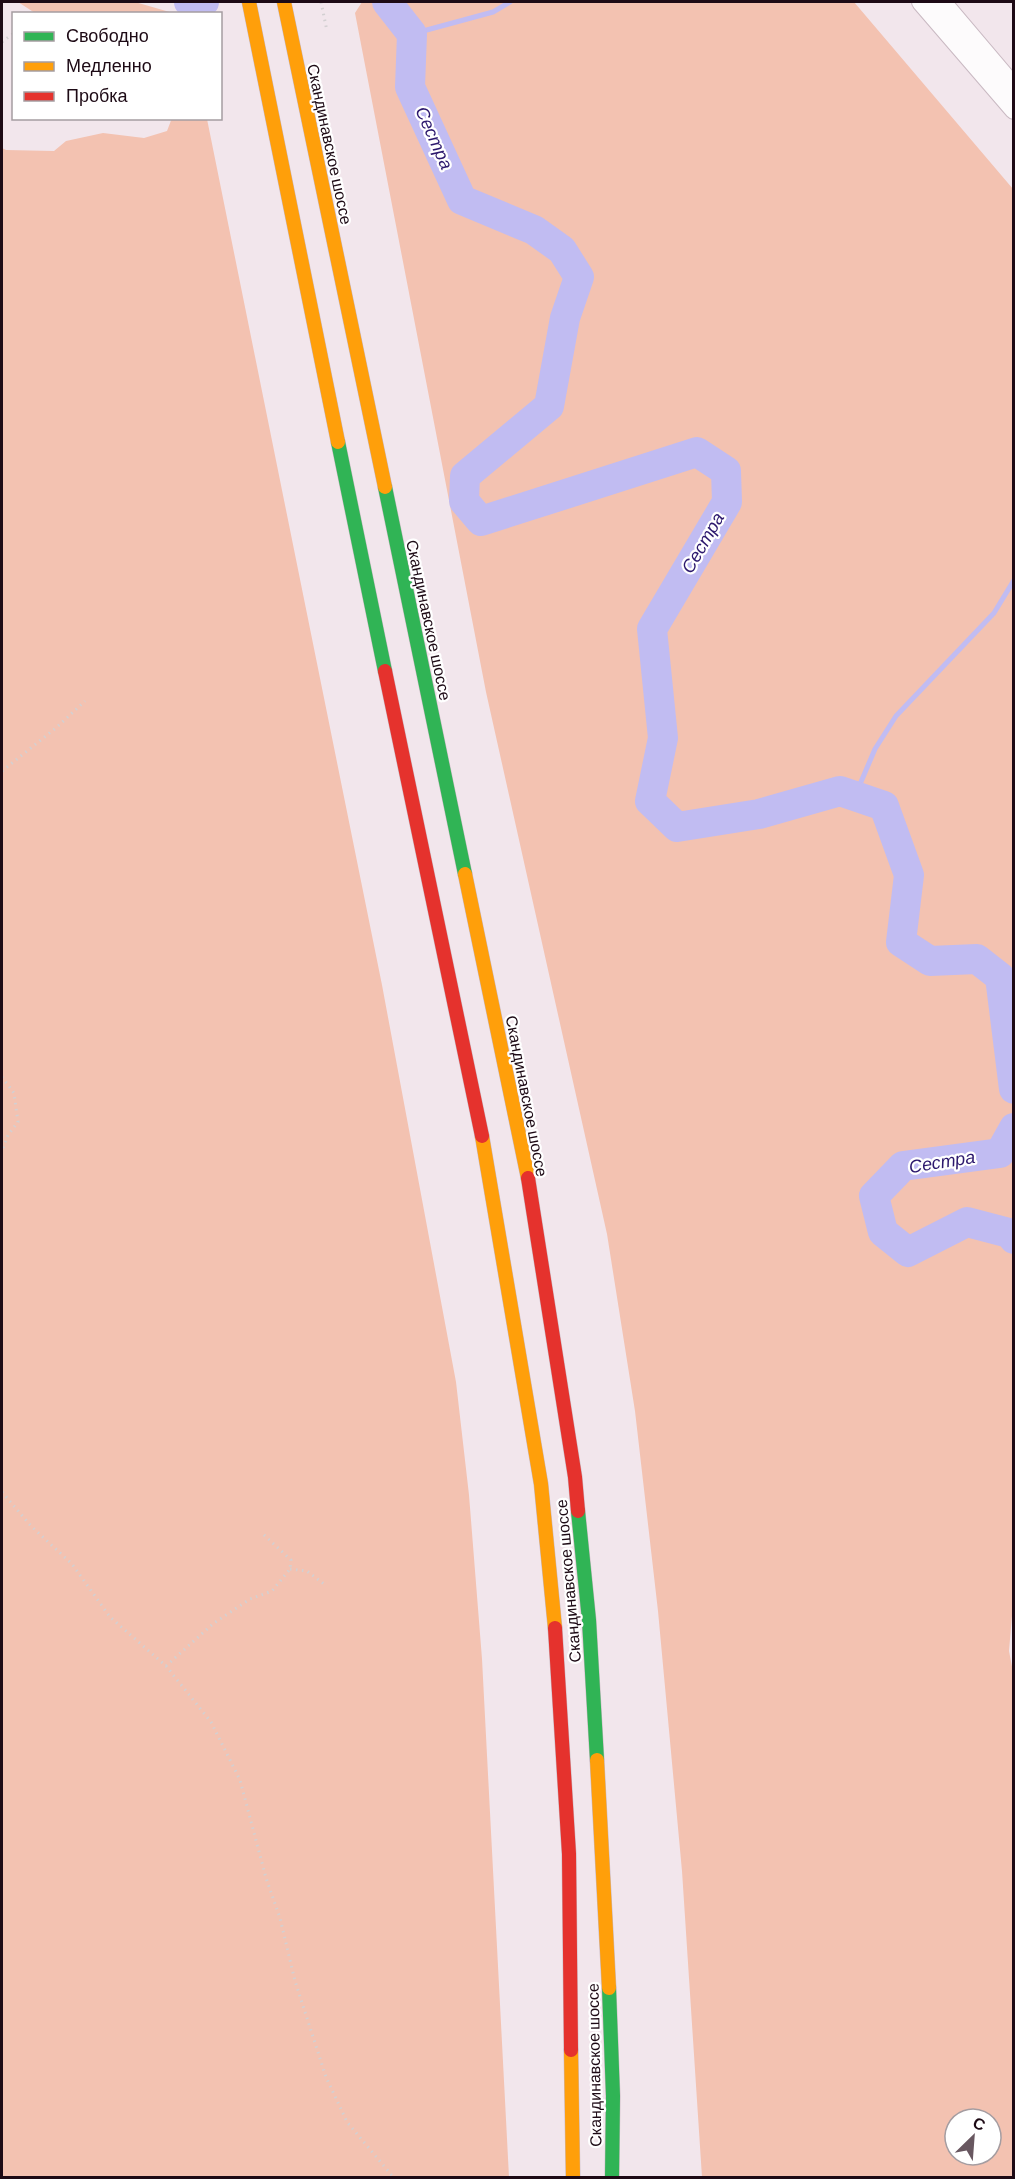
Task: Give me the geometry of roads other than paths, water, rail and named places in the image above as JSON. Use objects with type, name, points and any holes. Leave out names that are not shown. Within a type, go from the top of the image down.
[{"type":"highway","name":"Скандинавское шоссе","points":[[249,2],[490,1176],[542,1484],[555,1622],[569,1854],[573,2178]]},
{"type":"highway","name":"Скандинавское шоссе","points":[[284,2],[527,1173],[575,1477],[589,1620],[602,1832],[613,2096],[612,2178]]},
{"type":"street","points":[[921,2],[1014,110]]},
{"type":"street","points":[[942,2],[1014,87]]},
{"type":"waterway","name":"Сестра","points":[[189,2],[204,2]]},
{"type":"waterway","name":"Сестра","points":[[387,2],[412,34],[410,87],[462,200],[534,230],[562,250],[579,277],[565,318],[549,406],[465,476],[464,501],[481,521],[697,452],[726,471],[727,502],[652,629],[663,738],[650,801],[677,827],[759,814],[840,791],[884,806],[909,875],[901,942],[930,961],[977,959],[1000,977],[1014,1089]]},
{"type":"waterway","points":[[412,34],[493,12],[510,2]]},
{"type":"waterway","points":[[855,796],[875,749],[896,716],[994,613],[1014,580]]},
{"type":"waterway","name":"Сестра","points":[[1014,1128],[1000,1153],[903,1166],[874,1196],[883,1232],[908,1252],[967,1222],[1009,1233],[1014,1239]]}]
